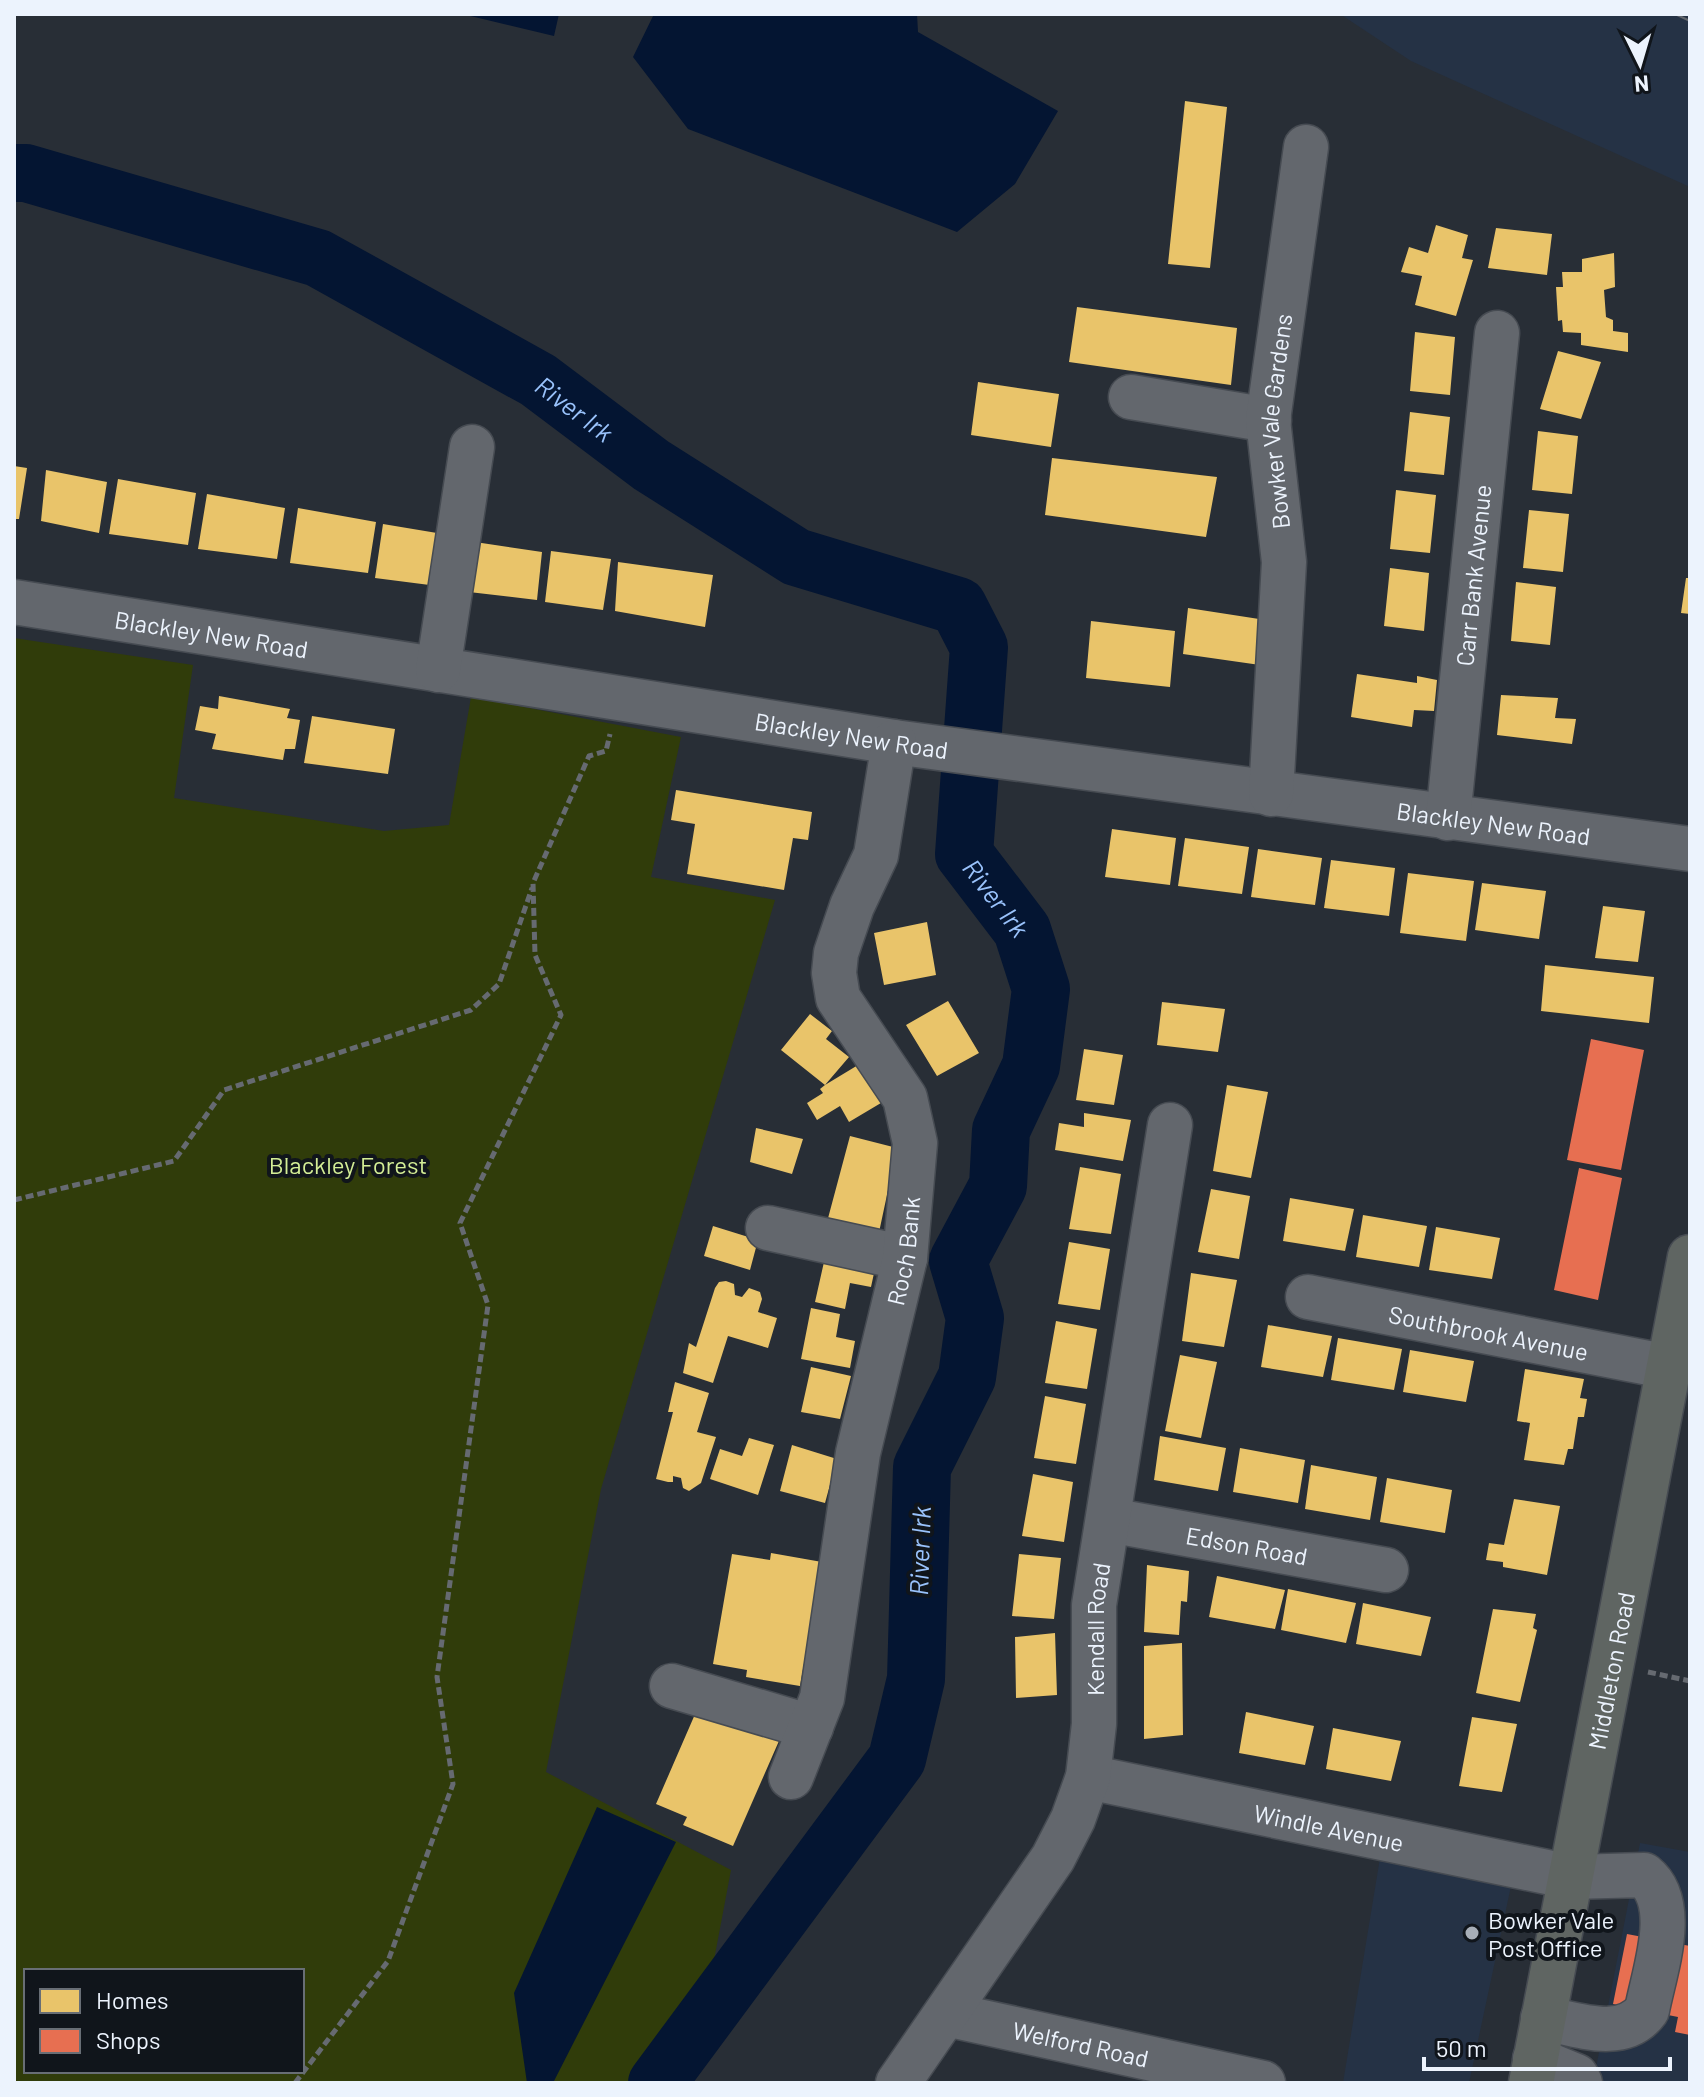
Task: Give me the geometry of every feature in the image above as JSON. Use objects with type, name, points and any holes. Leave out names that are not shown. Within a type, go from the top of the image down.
[{"type":"highway","name":"Middleton Road","points":[[1536,2054],[1675,1378],[1690,1257]]},
{"type":"street","name":"Bowker Vale Gardens","points":[[1271,794],[1284,562],[1269,420],[1306,147]]},
{"type":"street","name":"Carr Bank Avenue","points":[[1448,818],[1497,333]]},
{"type":"street","points":[[1131,397],[1269,420]]},
{"type":"street","points":[[438,670],[472,447]]},
{"type":"street","name":"Blackley New Road","points":[[14,602],[894,742],[1690,849]]},
{"type":"street","name":"Roch Bank","points":[[791,1777],[822,1698],[858,1453],[905,1258],[915,1143],[905,1098],[838,998],[834,973],[836,953],[852,906],[876,855],[894,742]]},
{"type":"street","name":"Kendall Road","points":[[898,2083],[1053,1858],[1073,1819],[1088,1777],[1094,1724],[1094,1605],[1170,1125]]},
{"type":"street","points":[[768,1228],[905,1258]]},
{"type":"street","name":"Southbrook Avenue","points":[[1308,1297],[1675,1378]]},
{"type":"street","name":"Edson Road","points":[[1109,1520],[1386,1570]]},
{"type":"street","points":[[672,1686],[811,1727]]},
{"type":"street","name":"Windle Avenue","points":[[1088,1777],[1571,1877],[1644,1875],[1653,1882],[1659,1894],[1661,1913],[1661,1940],[1647,2010],[1640,2020],[1625,2028],[1536,2054]]},
{"type":"street","name":"Welford Road","points":[[946,2014],[1263,2083]]},
{"type":"street","points":[[1536,2054],[1576,2076],[1580,2083]]},
{"type":"path","points":[[14,1200],[174,1161],[224,1090],[471,1010],[499,984],[533,883],[589,756],[606,751],[619,698]]},
{"type":"path","points":[[304,2071],[388,1961],[453,1784],[437,1677],[488,1305],[460,1223],[561,1015],[535,955],[533,883]]},
{"type":"shaded area","points":[[462,14],[559,14],[554,36]]},
{"type":"shaded area","points":[[654,14],[917,14],[918,32],[1058,111],[1015,184],[957,232],[688,129],[633,57]]},
{"type":"shaded area","points":[[1340,14],[1690,14],[1690,187],[1411,61]]},
{"type":"shaded area","points":[[597,1807],[676,1842],[553,2083],[527,2083],[514,1993]]},
{"type":"shaded area","points":[[1640,1843],[1690,1852],[1690,2083],[1593,2083]]},
{"type":"shaded area","points":[[1380,1858],[1511,1886],[1469,2083],[1343,2083]]},
{"type":"green space","name":"Blackley Forest","points":[[14,638],[193,665],[174,798],[384,831],[449,825],[471,697],[681,737],[651,877],[775,900],[601,1489],[546,1772],[731,1870],[711,1976],[636,2083],[14,2083]]},
{"type":"building: Homes","points":[[1185,101],[1227,107],[1210,268],[1168,264]]},
{"type":"building: Homes","points":[[1436,225],[1468,235],[1462,258],[1473,260],[1456,316],[1415,305],[1422,276],[1401,272],[1409,247],[1428,253]]},
{"type":"building: Homes","points":[[1496,228],[1552,234],[1547,275],[1488,268]]},
{"type":"building: Homes","points":[[1614,253],[1615,287],[1604,290],[1606,317],[1613,320],[1613,331],[1628,333],[1628,352],[1581,345],[1581,333],[1563,332],[1562,320],[1558,321],[1556,287],[1563,287],[1562,272],[1582,272],[1582,259]]},
{"type":"building: Homes","points":[[1077,307],[1237,328],[1231,385],[1069,362]]},
{"type":"building: Homes","points":[[1415,332],[1455,337],[1450,395],[1410,391]]},
{"type":"building: Homes","points":[[1558,351],[1601,362],[1581,419],[1540,409]]},
{"type":"building: Homes","points":[[978,382],[1059,394],[1051,447],[971,435]]},
{"type":"building: Homes","points":[[1410,412],[1450,417],[1444,475],[1404,471]]},
{"type":"building: Homes","points":[[1538,431],[1578,436],[1572,494],[1532,490]]},
{"type":"building: Homes","points":[[1052,458],[1217,477],[1206,537],[1045,515]]},
{"type":"building: Homes","points":[[14,466],[27,468],[19,519],[14,519]]},
{"type":"building: Homes","points":[[46,470],[107,482],[99,533],[41,521]]},
{"type":"building: Homes","points":[[118,479],[196,493],[188,545],[109,534]]},
{"type":"building: Homes","points":[[1396,490],[1436,495],[1430,553],[1390,549]]},
{"type":"building: Homes","points":[[207,494],[285,508],[277,559],[198,549]]},
{"type":"building: Homes","points":[[298,508],[376,522],[368,573],[290,563]]},
{"type":"building: Homes","points":[[1529,510],[1569,514],[1563,572],[1523,568]]},
{"type":"building: Homes","points":[[383,524],[461,537],[453,588],[375,578]]},
{"type":"building: Homes","points":[[475,542],[542,552],[537,600],[469,592]]},
{"type":"building: Homes","points":[[551,551],[611,559],[603,610],[545,602]]},
{"type":"building: Homes","points":[[618,562],[713,575],[705,627],[615,611]]},
{"type":"building: Homes","points":[[1390,568],[1429,573],[1424,631],[1384,626]]},
{"type":"building: Homes","points":[[1686,578],[1690,578],[1690,614],[1681,613]]},
{"type":"building: Homes","points":[[1516,582],[1556,587],[1550,645],[1511,641]]},
{"type":"building: Homes","points":[[1188,608],[1272,621],[1267,666],[1183,654]]},
{"type":"building: Homes","points":[[1091,621],[1175,631],[1170,687],[1086,678]]},
{"type":"building: Homes","points":[[1357,674],[1417,683],[1417,676],[1437,680],[1434,711],[1414,710],[1412,727],[1351,717]]},
{"type":"building: Homes","points":[[1501,695],[1558,698],[1555,718],[1576,719],[1572,744],[1497,735]]},
{"type":"building: Homes","points":[[219,696],[290,709],[287,718],[300,720],[295,749],[285,749],[283,760],[212,749],[216,734],[195,730],[200,706],[218,709]]},
{"type":"building: Homes","points":[[312,716],[395,729],[388,774],[304,763]]},
{"type":"building: Homes","points":[[676,790],[812,812],[808,840],[793,838],[784,890],[687,874],[695,824],[671,820]]},
{"type":"building: Homes","points":[[1112,829],[1176,838],[1170,885],[1105,877]]},
{"type":"building: Homes","points":[[1185,838],[1249,847],[1242,894],[1178,886]]},
{"type":"building: Homes","points":[[1258,849],[1322,858],[1315,905],[1251,897]]},
{"type":"building: Homes","points":[[1331,860],[1395,868],[1389,916],[1324,908]]},
{"type":"building: Homes","points":[[1408,873],[1474,881],[1466,941],[1400,933]]},
{"type":"building: Homes","points":[[1482,883],[1546,891],[1539,939],[1475,930]]},
{"type":"building: Homes","points":[[1603,906],[1645,911],[1638,962],[1595,958]]},
{"type":"building: Homes","points":[[927,922],[936,975],[884,985],[874,933]]},
{"type":"building: Homes","points":[[1545,965],[1654,977],[1649,1023],[1541,1011]]},
{"type":"building: Homes","points":[[948,1001],[979,1053],[937,1076],[906,1025]]},
{"type":"building: Homes","points":[[1162,1002],[1225,1009],[1218,1052],[1157,1045]]},
{"type":"building: Homes","points":[[810,1014],[832,1031],[826,1039],[849,1057],[825,1085],[781,1050]]},
{"type":"building: Homes","points":[[1084,1049],[1123,1055],[1114,1105],[1076,1100]]},
{"type":"building: Homes","points":[[863,1062],[886,1100],[849,1122],[840,1106],[817,1120],[807,1103],[823,1093],[820,1089]]},
{"type":"building: Homes","points":[[1227,1085],[1268,1092],[1251,1178],[1213,1171]]},
{"type":"building: Homes","points":[[1084,1113],[1131,1120],[1123,1161],[1055,1150],[1059,1123],[1084,1127]]},
{"type":"building: Homes","points":[[756,1128],[803,1139],[792,1174],[750,1162]]},
{"type":"building: Homes","points":[[850,1136],[897,1148],[878,1237],[827,1222]]},
{"type":"building: Homes","points":[[1080,1167],[1121,1174],[1111,1234],[1069,1229]]},
{"type":"building: Homes","points":[[1211,1189],[1250,1196],[1239,1259],[1198,1252]]},
{"type":"building: Homes","points":[[1290,1198],[1354,1209],[1345,1251],[1283,1241]]},
{"type":"building: Homes","points":[[1363,1215],[1427,1226],[1419,1267],[1356,1257]]},
{"type":"building: Homes","points":[[713,1226],[758,1240],[750,1270],[704,1256]]},
{"type":"building: Homes","points":[[1436,1227],[1500,1238],[1492,1279],[1429,1270]]},
{"type":"building: Homes","points":[[1069,1242],[1110,1249],[1100,1310],[1058,1304]]},
{"type":"building: Homes","points":[[826,1253],[876,1264],[871,1287],[850,1283],[845,1309],[815,1302]]},
{"type":"building: Homes","points":[[1191,1273],[1237,1280],[1224,1347],[1182,1341]]},
{"type":"building: Homes","points":[[719,1282],[734,1284],[735,1295],[742,1297],[749,1288],[760,1292],[762,1299],[758,1312],[777,1318],[768,1348],[728,1336],[713,1383],[683,1373],[689,1343],[696,1347],[715,1288]]},
{"type":"building: Homes","points":[[811,1308],[840,1314],[836,1337],[855,1341],[850,1368],[801,1359]]},
{"type":"building: Homes","points":[[1056,1321],[1097,1329],[1087,1389],[1045,1383]]},
{"type":"building: Homes","points":[[1268,1325],[1332,1336],[1323,1377],[1261,1367]]},
{"type":"building: Homes","points":[[1338,1338],[1402,1349],[1394,1390],[1331,1380]]},
{"type":"building: Homes","points":[[1410,1350],[1474,1361],[1466,1402],[1403,1392]]},
{"type":"building: Homes","points":[[1180,1355],[1217,1362],[1201,1438],[1165,1431]]},
{"type":"building: Homes","points":[[811,1367],[851,1376],[840,1419],[801,1412]]},
{"type":"building: Homes","points":[[1525,1369],[1584,1379],[1580,1398],[1587,1399],[1584,1417],[1578,1417],[1573,1449],[1568,1449],[1564,1465],[1524,1460],[1530,1423],[1517,1421]]},
{"type":"building: Homes","points":[[675,1382],[709,1393],[697,1432],[716,1437],[701,1483],[689,1491],[683,1488],[681,1478],[673,1476],[673,1482],[656,1479],[673,1412],[668,1412]]},
{"type":"building: Homes","points":[[1045,1396],[1086,1404],[1076,1464],[1034,1458]]},
{"type":"building: Homes","points":[[1160,1436],[1226,1448],[1218,1491],[1154,1480]]},
{"type":"building: Homes","points":[[749,1438],[774,1445],[758,1495],[710,1479],[720,1449],[742,1456]]},
{"type":"building: Homes","points":[[792,1445],[837,1459],[825,1503],[780,1491]]},
{"type":"building: Homes","points":[[1240,1448],[1305,1460],[1298,1503],[1233,1492]]},
{"type":"building: Homes","points":[[1311,1465],[1377,1477],[1370,1520],[1305,1509]]},
{"type":"building: Homes","points":[[1033,1474],[1073,1482],[1064,1542],[1022,1536]]},
{"type":"building: Homes","points":[[1387,1478],[1452,1490],[1445,1533],[1380,1522]]},
{"type":"building: Homes","points":[[1514,1499],[1560,1506],[1547,1575],[1503,1567],[1503,1562],[1486,1560],[1489,1543],[1504,1545]]},
{"type":"building: Homes","points":[[771,1553],[822,1562],[800,1686],[746,1677],[747,1670],[713,1664],[732,1554],[770,1560]]},
{"type":"building: Homes","points":[[1019,1554],[1061,1558],[1054,1619],[1012,1616]]},
{"type":"building: Homes","points":[[1147,1565],[1189,1571],[1187,1602],[1181,1601],[1179,1635],[1144,1632]]},
{"type":"building: Homes","points":[[1217,1576],[1285,1590],[1275,1629],[1209,1617]]},
{"type":"building: Homes","points":[[1288,1589],[1356,1603],[1346,1643],[1281,1630]]},
{"type":"building: Homes","points":[[1363,1603],[1431,1617],[1421,1656],[1356,1644]]},
{"type":"building: Homes","points":[[1493,1609],[1536,1614],[1533,1628],[1537,1630],[1520,1702],[1476,1693]]},
{"type":"building: Homes","points":[[1055,1633],[1057,1695],[1016,1698],[1015,1637]]},
{"type":"building: Homes","points":[[1182,1643],[1183,1735],[1144,1739],[1144,1646]]},
{"type":"building: Homes","points":[[699,1705],[782,1734],[733,1846],[683,1825],[687,1817],[656,1804]]},
{"type":"building: Homes","points":[[1246,1712],[1314,1726],[1305,1765],[1239,1753]]},
{"type":"building: Homes","points":[[1472,1717],[1517,1724],[1502,1792],[1459,1786]]},
{"type":"building: Homes","points":[[1333,1728],[1401,1741],[1391,1781],[1326,1769]]},
{"type":"building: Shops","points":[[1591,1039],[1644,1050],[1621,1170],[1567,1160]]},
{"type":"building: Shops","points":[[1579,1168],[1622,1178],[1598,1300],[1554,1290]]},
{"type":"building: Shops","points":[[1627,1934],[1690,1946],[1690,2035],[1675,2032],[1678,2017],[1613,2004]]},
{"type":"waterway","name":"River Irk","points":[[14,173],[26,173],[318,258],[538,380],[651,465],[796,557],[958,606],[979,647],[964,854],[1022,930],[1041,989],[1031,1066],[1001,1130],[998,1186],[958,1261],[975,1318],[967,1377],[922,1467],[916,1679],[897,1759],[657,2083]]},
{"type":"tram line","points":[[1675,14],[1690,21]]},
{"type":"place","name":"Bowker Vale Post Office","points":[[1472,1933]]}]
